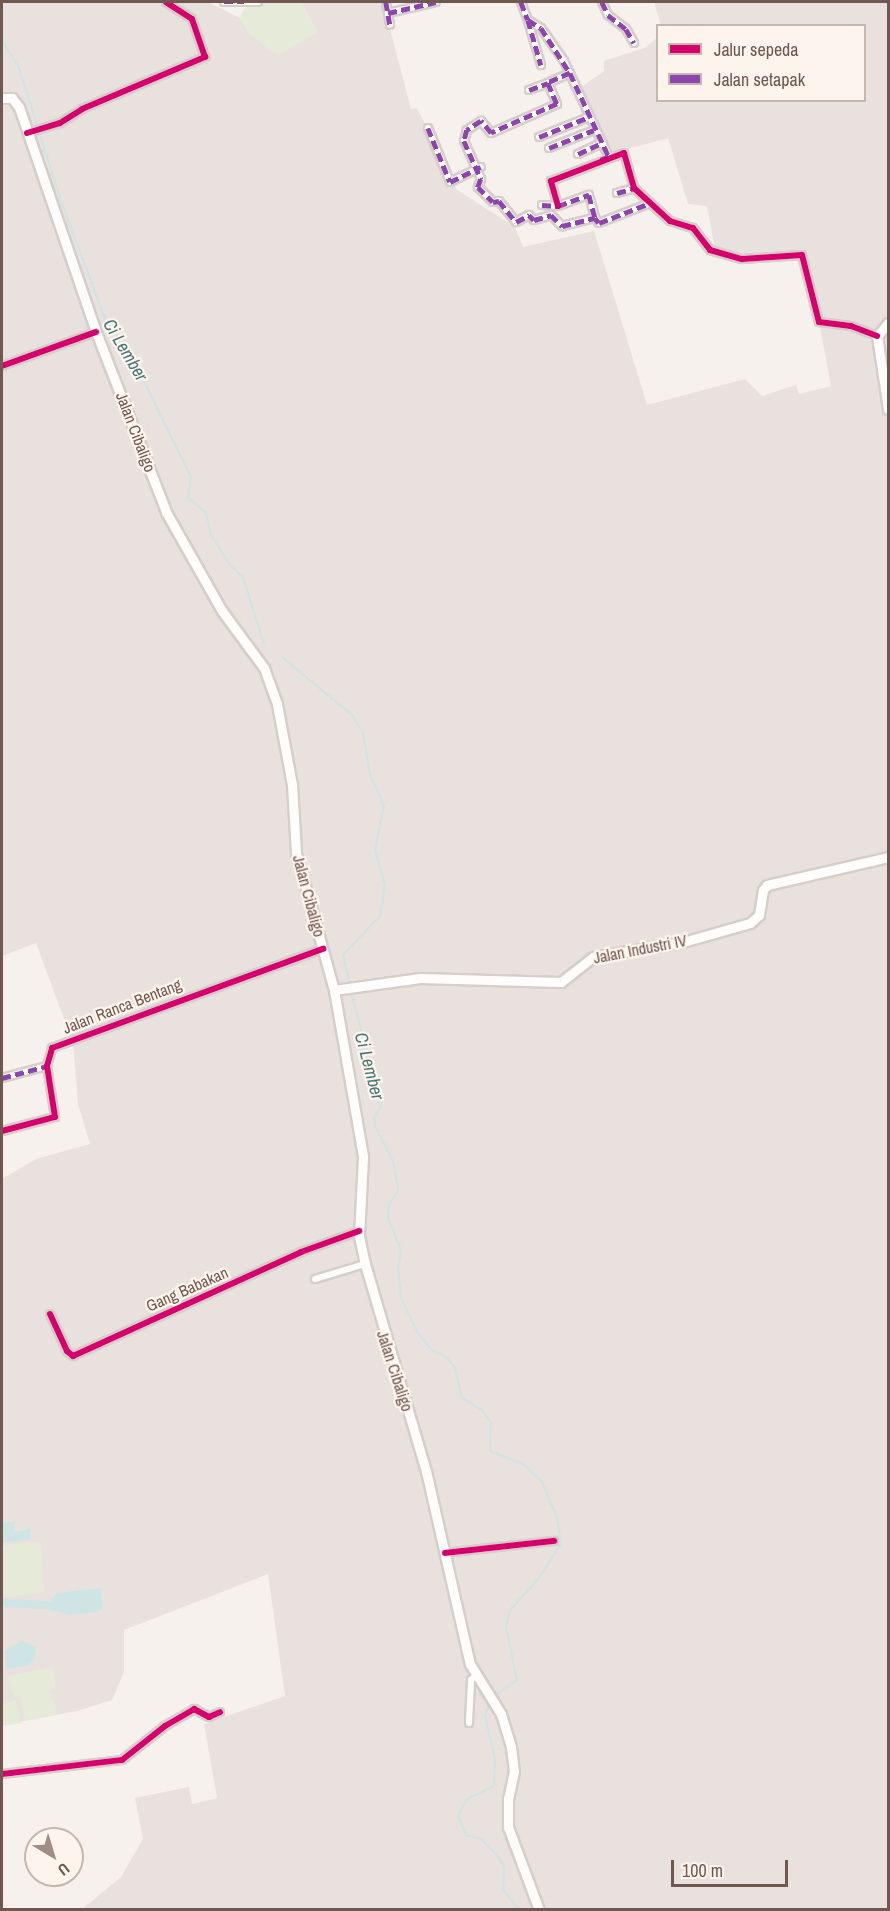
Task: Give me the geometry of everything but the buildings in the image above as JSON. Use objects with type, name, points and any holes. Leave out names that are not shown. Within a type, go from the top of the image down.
[{"type":"main road","name":"Jalan Cibaligo","points":[[2,98],[16,101],[32,132],[96,332],[166,512],[222,611],[264,668],[271,686],[292,785],[297,853],[334,990],[363,1157],[359,1231],[365,1264],[426,1471],[475,1676],[501,1714],[511,1747],[514,1771],[507,1799],[508,1827],[539,1910]]},
{"type":"main road","points":[[888,323],[877,336],[888,408]]},
{"type":"main road","name":"Jalan Industri IV","points":[[334,990],[464,976],[561,982],[593,957],[683,942],[750,923],[759,915],[763,890],[767,885],[888,857]]},
{"type":"street","points":[[32,132],[207,56],[192,19],[166,2]]},
{"type":"street","points":[[224,2],[258,2]]},
{"type":"street","points":[[386,2],[390,25]]},
{"type":"street","points":[[388,13],[436,2]]},
{"type":"street","points":[[521,2],[541,65]]},
{"type":"street","points":[[602,2],[608,15],[626,28],[634,43]]},
{"type":"street","points":[[528,20],[541,28],[570,73],[594,130],[609,157]]},
{"type":"street","points":[[529,90],[570,73]]},
{"type":"street","points":[[548,83],[557,104],[491,133],[481,121],[467,130],[464,141],[479,168],[480,190],[494,203],[499,201],[515,222],[530,215],[534,220],[552,215],[562,226],[595,218]]},
{"type":"street","points":[[539,137],[589,117]]},
{"type":"street","points":[[428,128],[450,182],[479,168]]},
{"type":"street","points":[[549,148],[594,130]]},
{"type":"street","points":[[578,153],[602,143]]},
{"type":"street","points":[[558,206],[551,181],[624,153],[634,188],[670,220],[685,225],[710,250],[730,258],[802,255],[819,322],[851,326],[877,336]]},
{"type":"street","points":[[617,193],[634,188]]},
{"type":"street","points":[[542,205],[558,206],[589,195],[595,218],[599,223],[651,203]]},
{"type":"street","points":[[2,366],[96,332]]},
{"type":"street","name":"Jalan Ranca Bentang","points":[[47,1066],[48,1050],[78,1037],[324,949]]},
{"type":"street","points":[[2,1078],[47,1066],[55,1117],[2,1131]]},
{"type":"street","name":"Gang Babakan","points":[[50,1314],[67,1351],[73,1356],[301,1252],[359,1231]]},
{"type":"street","points":[[315,1280],[365,1264]]},
{"type":"street","points":[[445,1553],[554,1541]]},
{"type":"street","points":[[469,1723],[471,1680],[475,1676]]},
{"type":"street","points":[[2,1774],[122,1760],[165,1726],[194,1710],[209,1717],[220,1712]]},
{"type":"shaded area","points":[[2,2],[208,2],[240,18],[251,36],[317,32],[301,2],[383,2],[411,109],[417,108],[457,190],[515,227],[523,247],[594,231],[647,405],[745,379],[762,396],[796,385],[799,394],[831,386],[806,252],[742,257],[715,249],[707,206],[688,204],[668,138],[610,154],[580,88],[604,71],[604,61],[644,48],[656,39],[656,102],[866,102],[866,24],[661,24],[654,2],[888,2],[888,1909],[82,1909],[121,1877],[143,1839],[135,1798],[189,1787],[192,1804],[217,1798],[204,1724],[285,1696],[268,1574],[124,1630],[124,1672],[112,1700],[77,1711],[2,1725],[2,1179],[36,1159],[90,1144],[78,1104],[73,1043],[36,943],[2,956]]},
{"type":"shaded area","points":[[2,1522],[14,1522],[15,1532],[30,1529],[30,1540],[2,1542]]},
{"type":"shaded area","points":[[100,1588],[103,1607],[98,1612],[69,1615],[45,1608],[57,1593]]},
{"type":"shaded area","points":[[21,1641],[36,1647],[35,1659],[26,1666],[7,1669],[5,1651]]},
{"type":"green space","points":[[267,2],[301,2],[317,32],[278,56],[251,36],[240,18],[246,6]]},
{"type":"green space","points":[[41,1542],[44,1592],[2,1598],[2,1545]]},
{"type":"green space","points":[[52,1667],[56,1688],[49,1690],[58,1714],[25,1720],[20,1696],[14,1697],[8,1676]]},
{"type":"green space","points":[[16,1701],[21,1723],[2,1726],[2,1704]]},
{"type":"waterway","name":"Ci Lember","points":[[2,40],[19,68],[60,198],[106,322],[137,367],[191,477],[188,498],[206,512],[211,535],[230,565],[243,577],[264,644]]},
{"type":"waterway","name":"Ci Lember","points":[[282,657],[352,715],[363,733],[370,775],[384,805],[375,850],[385,885],[380,916],[343,955],[350,986]]},
{"type":"waterway","name":"Ci Lember","points":[[351,991],[381,1107],[374,1117],[375,1126],[393,1161],[398,1190],[389,1205],[388,1218],[401,1250],[398,1268],[401,1298],[418,1333],[432,1350],[447,1357],[455,1368],[462,1398],[482,1410],[491,1423],[490,1451],[524,1465],[542,1482],[557,1518],[561,1544],[538,1579],[510,1610],[506,1627],[517,1680],[493,1696]]},
{"type":"waterway","points":[[2,1603],[46,1605]]},
{"type":"waterway","name":"Ci Lember","points":[[490,1701],[485,1716],[495,1759],[494,1786],[467,1799],[458,1816],[466,1835],[481,1839],[500,1859],[504,1867],[503,1890],[520,1910]]},
{"type":"marked path","points":[[224,2],[244,2]]},
{"type":"marked path","points":[[386,2],[390,25]]},
{"type":"marked path","points":[[388,13],[436,2]]},
{"type":"marked path","points":[[521,2],[528,20],[541,28],[570,73],[609,157],[601,160]]},
{"type":"marked path","points":[[602,2],[608,15],[626,29],[634,43]]},
{"type":"marked path","points":[[528,20],[541,65]]},
{"type":"marked path","points":[[570,73],[548,83],[557,104],[491,133],[481,121],[467,130],[464,141],[481,179],[478,187],[493,202],[499,201],[516,222],[529,215],[534,220],[551,215],[562,226],[595,218],[599,223],[650,203]]},
{"type":"marked path","points":[[529,90],[548,83]]},
{"type":"marked path","points":[[539,137],[589,117]]},
{"type":"marked path","points":[[428,128],[450,182],[481,167]]},
{"type":"marked path","points":[[549,148],[594,130]]},
{"type":"marked path","points":[[578,154],[602,143]]},
{"type":"marked path","points":[[617,193],[634,188]]},
{"type":"marked path","points":[[542,205],[558,206],[589,195],[595,218]]},
{"type":"marked path","points":[[2,1078],[47,1066]]},
{"type":"cycle path","points":[[27,133],[60,123],[82,109],[205,57],[192,19],[166,2]]},
{"type":"cycle path","points":[[558,206],[551,181],[624,153],[634,188],[670,221],[693,228],[710,250],[742,259],[802,255],[819,322],[851,326],[877,336]]},
{"type":"cycle path","points":[[2,366],[96,332]]},
{"type":"cycle path","points":[[2,1131],[55,1117],[47,1066],[52,1048],[323,949]]},
{"type":"cycle path","points":[[50,1314],[67,1351],[73,1356],[301,1252],[359,1231]]},
{"type":"cycle path","points":[[445,1553],[554,1541]]},
{"type":"cycle path","points":[[2,1774],[122,1760],[165,1726],[194,1709],[209,1717],[220,1712]]}]
